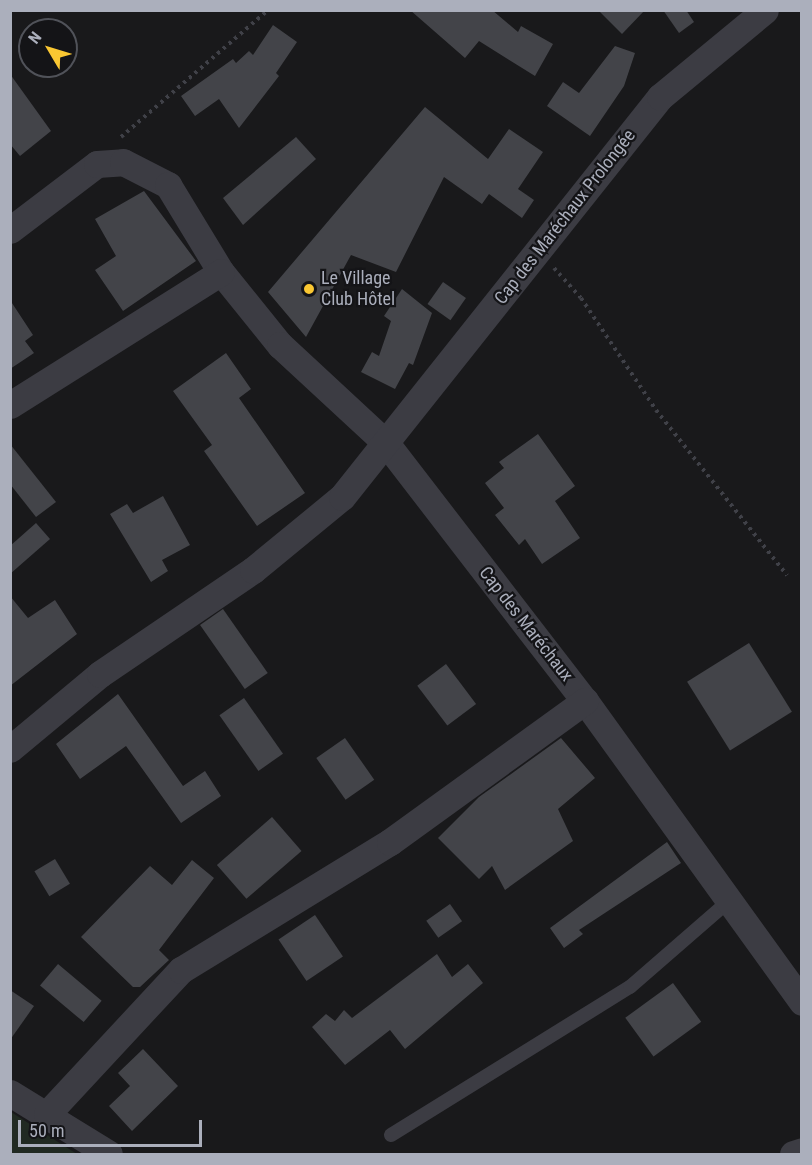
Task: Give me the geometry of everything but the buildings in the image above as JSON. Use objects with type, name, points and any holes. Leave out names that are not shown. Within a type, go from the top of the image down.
[{"type":"street","name":"Cap des Maréchaux Prolongée","points":[[10,749],[100,674],[253,570],[342,497],[660,97],[765,10]]},
{"type":"street","name":"Cap des Maréchaux","points":[[97,164],[123,162],[168,185],[221,272],[280,345],[386,443],[585,701],[801,1002]]},
{"type":"street","points":[[10,230],[97,164]]},
{"type":"street","points":[[10,405],[221,272]]},
{"type":"street","points":[[47,1114],[181,970],[390,842],[585,701]]},
{"type":"street","points":[[10,1093],[47,1114],[109,1155]]},
{"type":"street","points":[[794,1155],[801,1151]]},
{"type":"lane","points":[[391,1134],[630,987],[729,901]]},
{"type":"path","points":[[97,164],[148,112],[268,10]]},
{"type":"path","points":[[539,250],[581,298],[656,410],[787,575]]},
{"type":"shaded area","points":[[11,1112],[77,1154],[11,1154]]},
{"type":"place","name":"Le Village Club Hôtel","points":[[309,289]]}]
